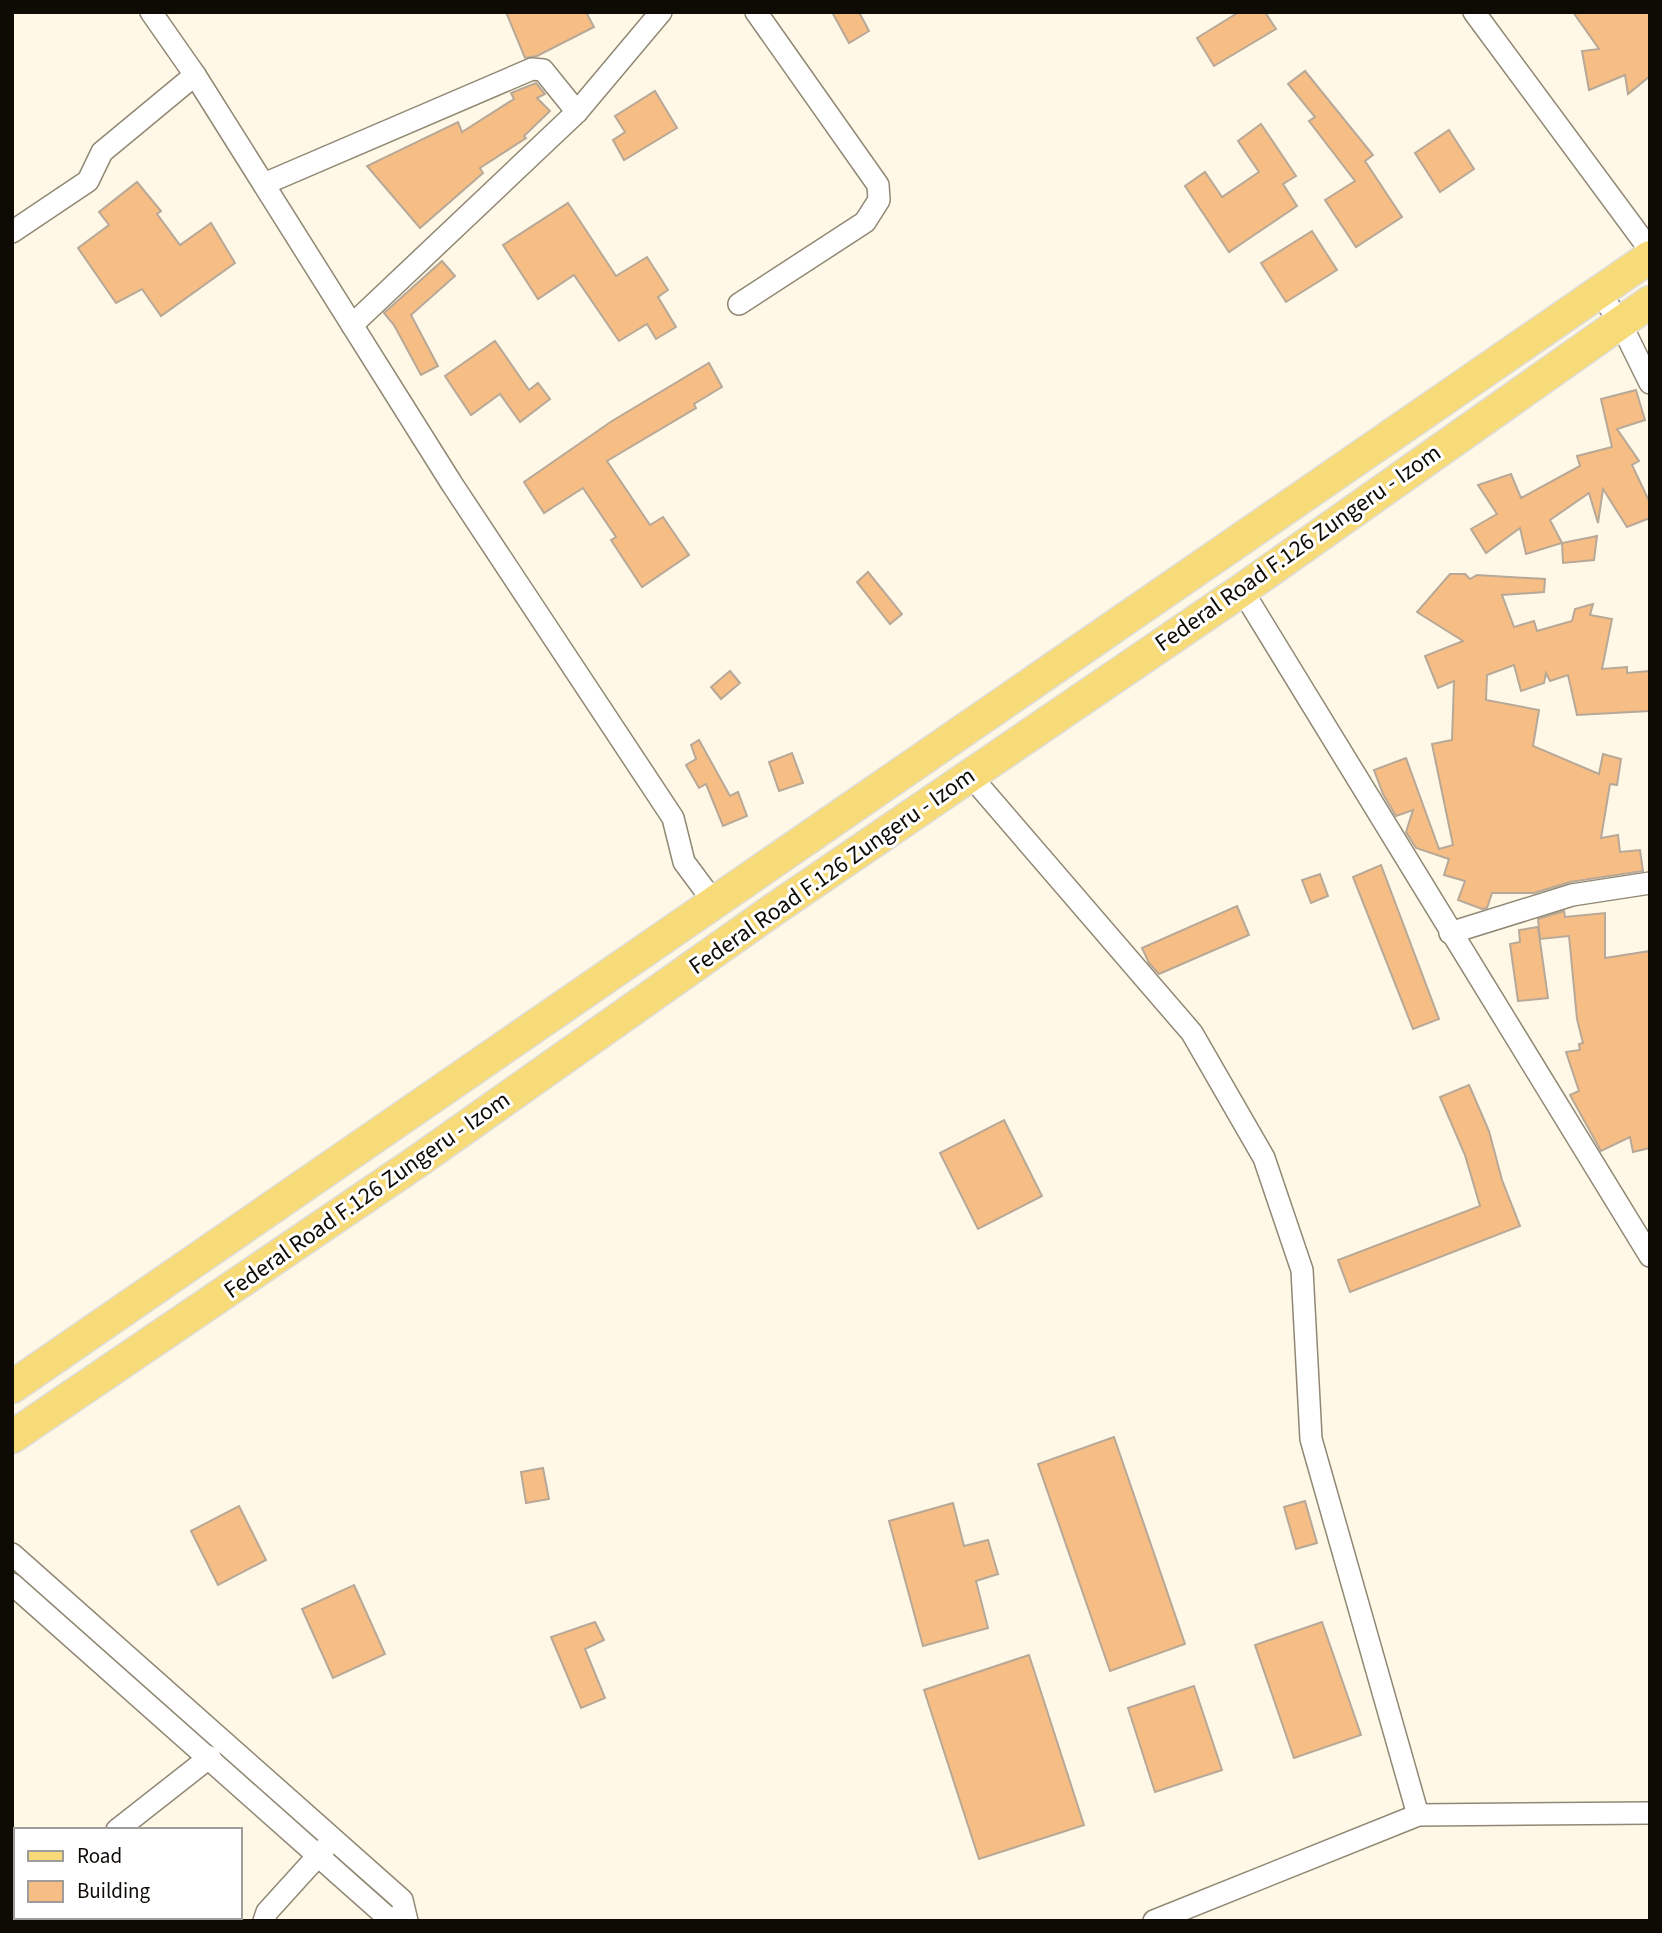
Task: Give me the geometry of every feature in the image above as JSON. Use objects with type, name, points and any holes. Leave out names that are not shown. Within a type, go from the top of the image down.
[{"type":"main road","name":"Federal Road F.126 Zungeru - Izom","points":[[12,1387],[1650,257]]},
{"type":"main road","name":"Federal Road F.126 Zungeru - Izom","points":[[12,1437],[418,1161],[969,774],[1242,590],[1650,302]]},
{"type":"main road","points":[[390,1124],[418,1161]]},
{"type":"street","points":[[352,325],[577,112],[661,12]]},
{"type":"street","points":[[739,304],[865,222],[879,200],[878,185],[756,12]]},
{"type":"street","points":[[1474,12],[1650,250]]},
{"type":"street","points":[[160,15],[452,484],[673,818],[684,862],[713,901]]},
{"type":"street","points":[[264,184],[531,69],[543,70],[577,112]]},
{"type":"street","points":[[12,232],[88,181],[102,152],[195,75]]},
{"type":"street","points":[[1600,292],[1620,322],[1650,383]]},
{"type":"street","points":[[1242,590],[1650,1256]]},
{"type":"street","points":[[969,774],[1192,1033],[1264,1158],[1302,1270],[1311,1440],[1418,1815]]},
{"type":"street","points":[[1450,933],[1572,895],[1650,883]]},
{"type":"street","points":[[12,1554],[402,1900],[407,1920],[387,1917],[210,1757],[12,1584]]},
{"type":"street","points":[[120,1828],[210,1757]]},
{"type":"street","points":[[1154,1921],[1418,1815],[1650,1813]]},
{"type":"street","points":[[264,1921],[267,1912],[332,1840]]},
{"type":"building","points":[[506,12],[586,12],[594,27],[537,56],[525,58]]},
{"type":"building","points":[[832,12],[859,12],[869,31],[849,43]]},
{"type":"building","points":[[1239,12],[1265,12],[1276,29],[1214,66],[1197,38]]},
{"type":"building","points":[[1573,12],[1650,12],[1650,76],[1628,94],[1625,75],[1589,90],[1582,51],[1599,49]]},
{"type":"building","points":[[1305,71],[1373,155],[1365,161],[1402,217],[1356,247],[1325,200],[1355,181],[1309,121],[1315,117],[1288,84]]},
{"type":"building","points":[[536,83],[545,94],[537,98],[550,111],[524,136],[526,138],[480,168],[483,173],[420,228],[367,166],[458,122],[462,132],[514,99],[511,93]]},
{"type":"building","points":[[655,91],[677,128],[624,160],[613,140],[625,132],[615,116]]},
{"type":"building","points":[[1261,124],[1296,176],[1283,184],[1297,206],[1229,252],[1185,186],[1205,172],[1222,197],[1259,172],[1238,141]]},
{"type":"building","points":[[1449,130],[1474,169],[1440,192],[1415,153]]},
{"type":"building","points":[[137,182],[161,211],[157,214],[180,245],[211,223],[235,263],[161,316],[142,289],[116,303],[78,248],[109,225],[99,212]]},
{"type":"building","points":[[568,203],[616,276],[647,257],[668,290],[658,297],[676,327],[656,339],[647,324],[619,341],[574,275],[538,299],[503,245]]},
{"type":"building","points":[[1312,231],[1337,270],[1286,302],[1261,263]]},
{"type":"building","points":[[442,261],[455,276],[411,315],[438,366],[421,375],[394,325],[384,313]]},
{"type":"building","points":[[495,341],[529,390],[538,383],[550,399],[520,422],[500,394],[471,415],[445,376]]},
{"type":"building","points":[[709,363],[722,387],[694,404],[696,408],[607,461],[650,525],[663,517],[689,555],[642,587],[611,540],[616,537],[583,488],[544,513],[524,482],[612,421]]},
{"type":"building","points":[[1636,390],[1645,420],[1617,429],[1639,461],[1632,465],[1650,503],[1650,518],[1627,527],[1603,489],[1598,523],[1589,493],[1550,520],[1562,543],[1526,554],[1520,528],[1486,553],[1471,529],[1497,514],[1478,485],[1511,474],[1521,498],[1580,466],[1577,456],[1612,447],[1601,399]]},
{"type":"building","points":[[1597,536],[1594,560],[1563,563],[1562,543]]},
{"type":"building","points":[[868,572],[902,614],[890,624],[857,582]]},
{"type":"building","points":[[1450,574],[1465,574],[1470,579],[1477,575],[1545,579],[1544,592],[1502,595],[1514,627],[1534,621],[1537,631],[1572,621],[1575,609],[1593,604],[1590,615],[1612,619],[1602,669],[1627,667],[1627,673],[1649,671],[1649,711],[1577,715],[1568,675],[1550,681],[1546,673],[1544,683],[1521,691],[1514,665],[1487,675],[1486,700],[1539,710],[1533,746],[1599,774],[1603,754],[1621,759],[1617,785],[1610,784],[1601,838],[1618,835],[1620,852],[1640,850],[1643,871],[1570,882],[1534,893],[1492,893],[1487,908],[1482,909],[1458,900],[1465,881],[1444,875],[1449,859],[1416,848],[1406,832],[1413,810],[1396,816],[1383,794],[1374,770],[1406,758],[1439,849],[1453,845],[1432,744],[1452,740],[1454,681],[1438,688],[1425,656],[1463,641],[1417,612]]},
{"type":"building","points":[[730,671],[740,683],[721,699],[711,687]]},
{"type":"building","points":[[699,740],[730,796],[738,792],[747,816],[723,826],[706,784],[699,788],[686,765],[696,759],[691,745]]},
{"type":"building","points":[[792,753],[803,783],[779,791],[769,762]]},
{"type":"building","points":[[1381,865],[1439,1019],[1413,1029],[1353,877]]},
{"type":"building","points":[[1320,874],[1328,896],[1311,903],[1302,880]]},
{"type":"building","points":[[1237,906],[1249,935],[1159,974],[1149,963],[1142,948]]},
{"type":"building","points":[[1564,911],[1565,917],[1605,913],[1605,958],[1650,951],[1650,1148],[1633,1152],[1630,1137],[1601,1151],[1570,1095],[1579,1091],[1566,1052],[1580,1050],[1579,1044],[1583,1043],[1577,1019],[1569,936],[1540,939],[1538,919]]},
{"type":"building","points":[[1538,927],[1548,998],[1518,1001],[1510,944],[1520,942],[1519,930]]},
{"type":"building","points":[[1469,1085],[1489,1131],[1502,1180],[1520,1226],[1350,1292],[1338,1260],[1480,1206],[1465,1155],[1440,1097]]},
{"type":"building","points":[[1004,1120],[1042,1196],[978,1229],[940,1153]]},
{"type":"building","points":[[1114,1437],[1185,1644],[1110,1671],[1038,1464]]},
{"type":"building","points":[[543,1468],[549,1499],[526,1503],[521,1472]]},
{"type":"building","points":[[1305,1501],[1317,1543],[1296,1549],[1284,1507]]},
{"type":"building","points":[[953,1503],[964,1546],[988,1540],[998,1574],[976,1581],[988,1628],[923,1646],[889,1521]]},
{"type":"building","points":[[239,1506],[266,1560],[218,1585],[191,1531]]},
{"type":"building","points":[[354,1585],[385,1654],[333,1678],[302,1609]]},
{"type":"building","points":[[595,1622],[604,1640],[585,1649],[605,1698],[581,1708],[551,1637]]},
{"type":"building","points":[[1322,1622],[1361,1735],[1294,1758],[1255,1645]]},
{"type":"building","points":[[1029,1655],[1084,1825],[979,1859],[924,1690]]},
{"type":"building","points":[[1194,1686],[1222,1770],[1155,1792],[1128,1708]]}]
